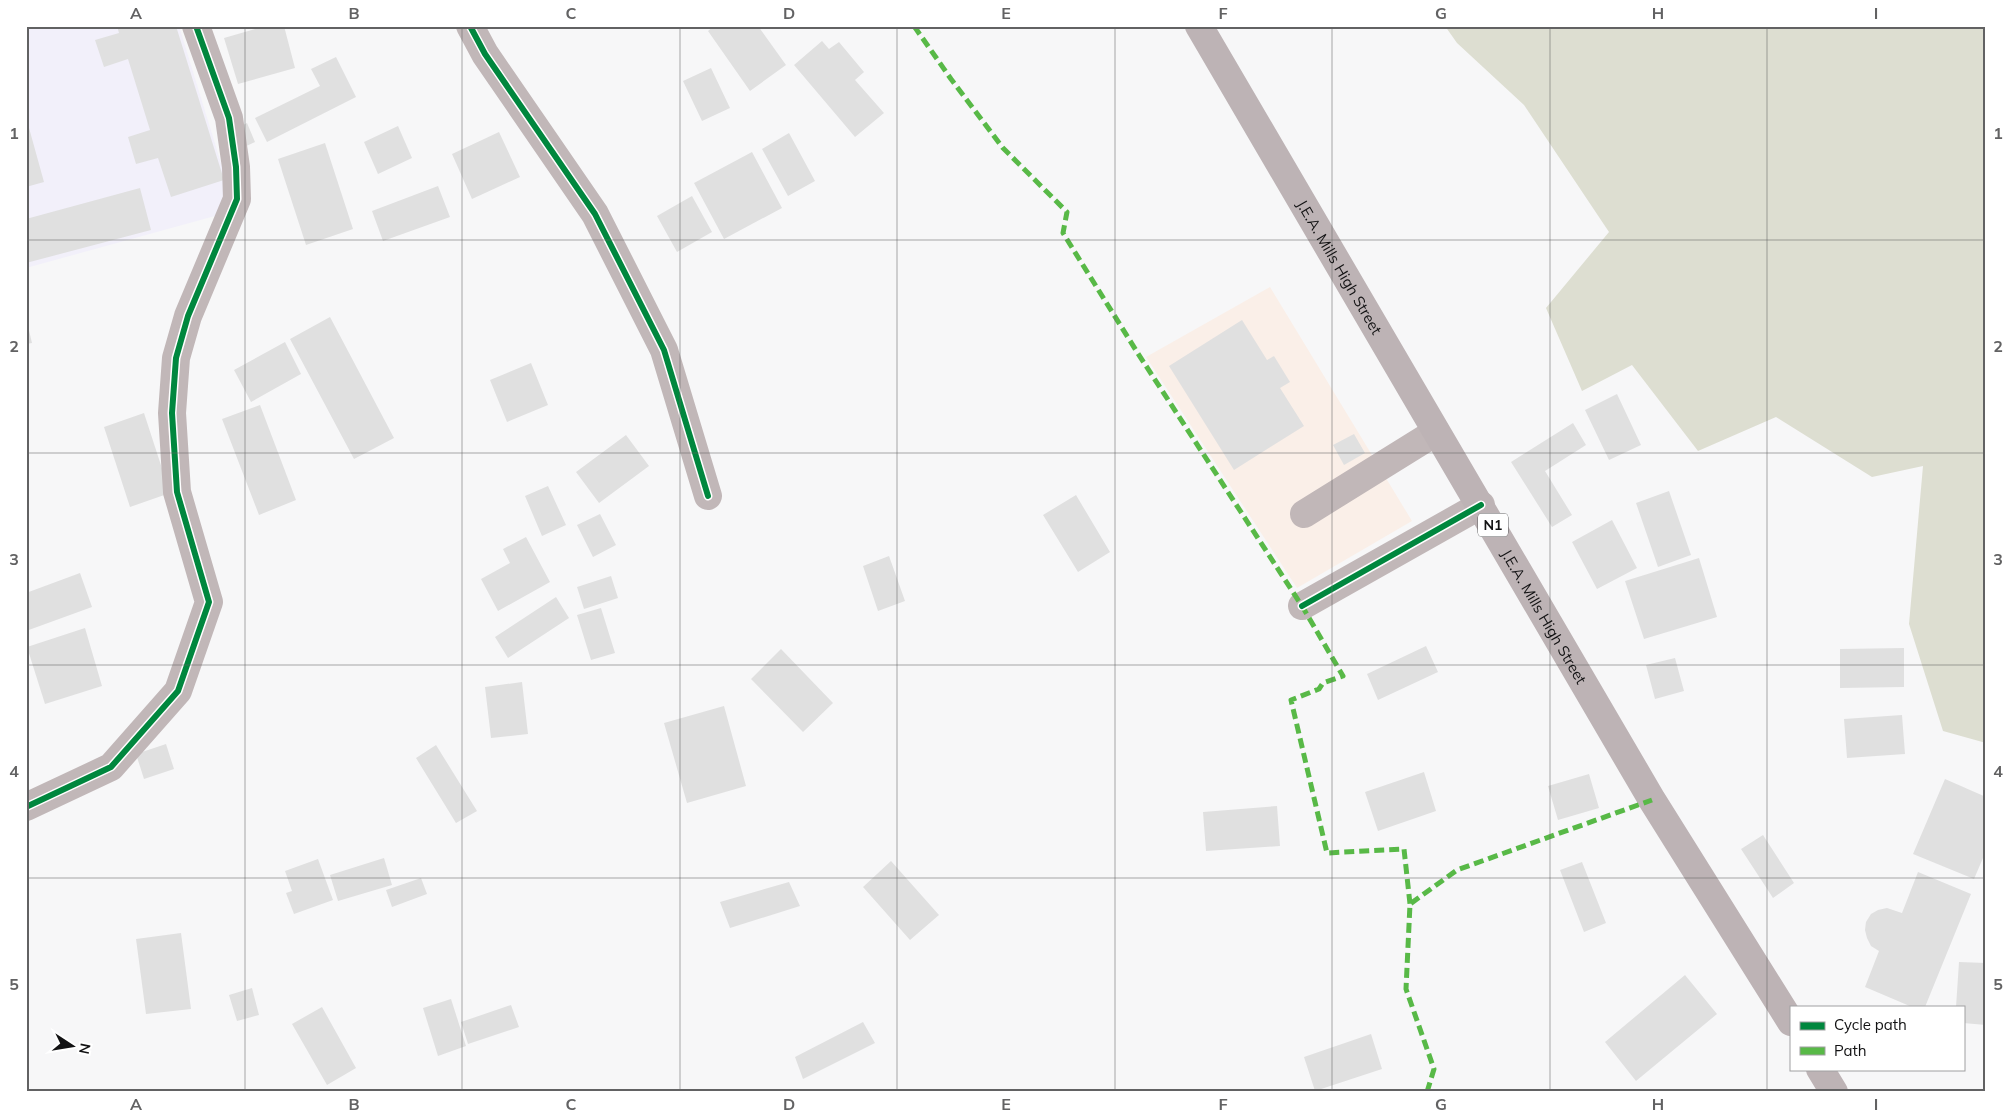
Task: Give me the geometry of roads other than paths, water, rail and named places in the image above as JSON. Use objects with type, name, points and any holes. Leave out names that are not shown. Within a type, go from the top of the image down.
[{"type":"highway","name":"J.E.A. Mills High Street","points":[[1199,26],[1652,800],[1790,1020]]},
{"type":"highway","points":[[1821,1070],[1834,1092]]},
{"type":"street","points":[[26,807],[111,767],[178,691],[209,602],[177,492],[172,413],[176,358],[188,316],[237,199],[236,167],[229,118],[196,26]]},
{"type":"street","points":[[470,26],[485,54],[595,214],[664,350],[708,496]]},
{"type":"street","points":[[1304,514],[1436,432]]},
{"type":"street","points":[[1302,606],[1481,505]]}]
